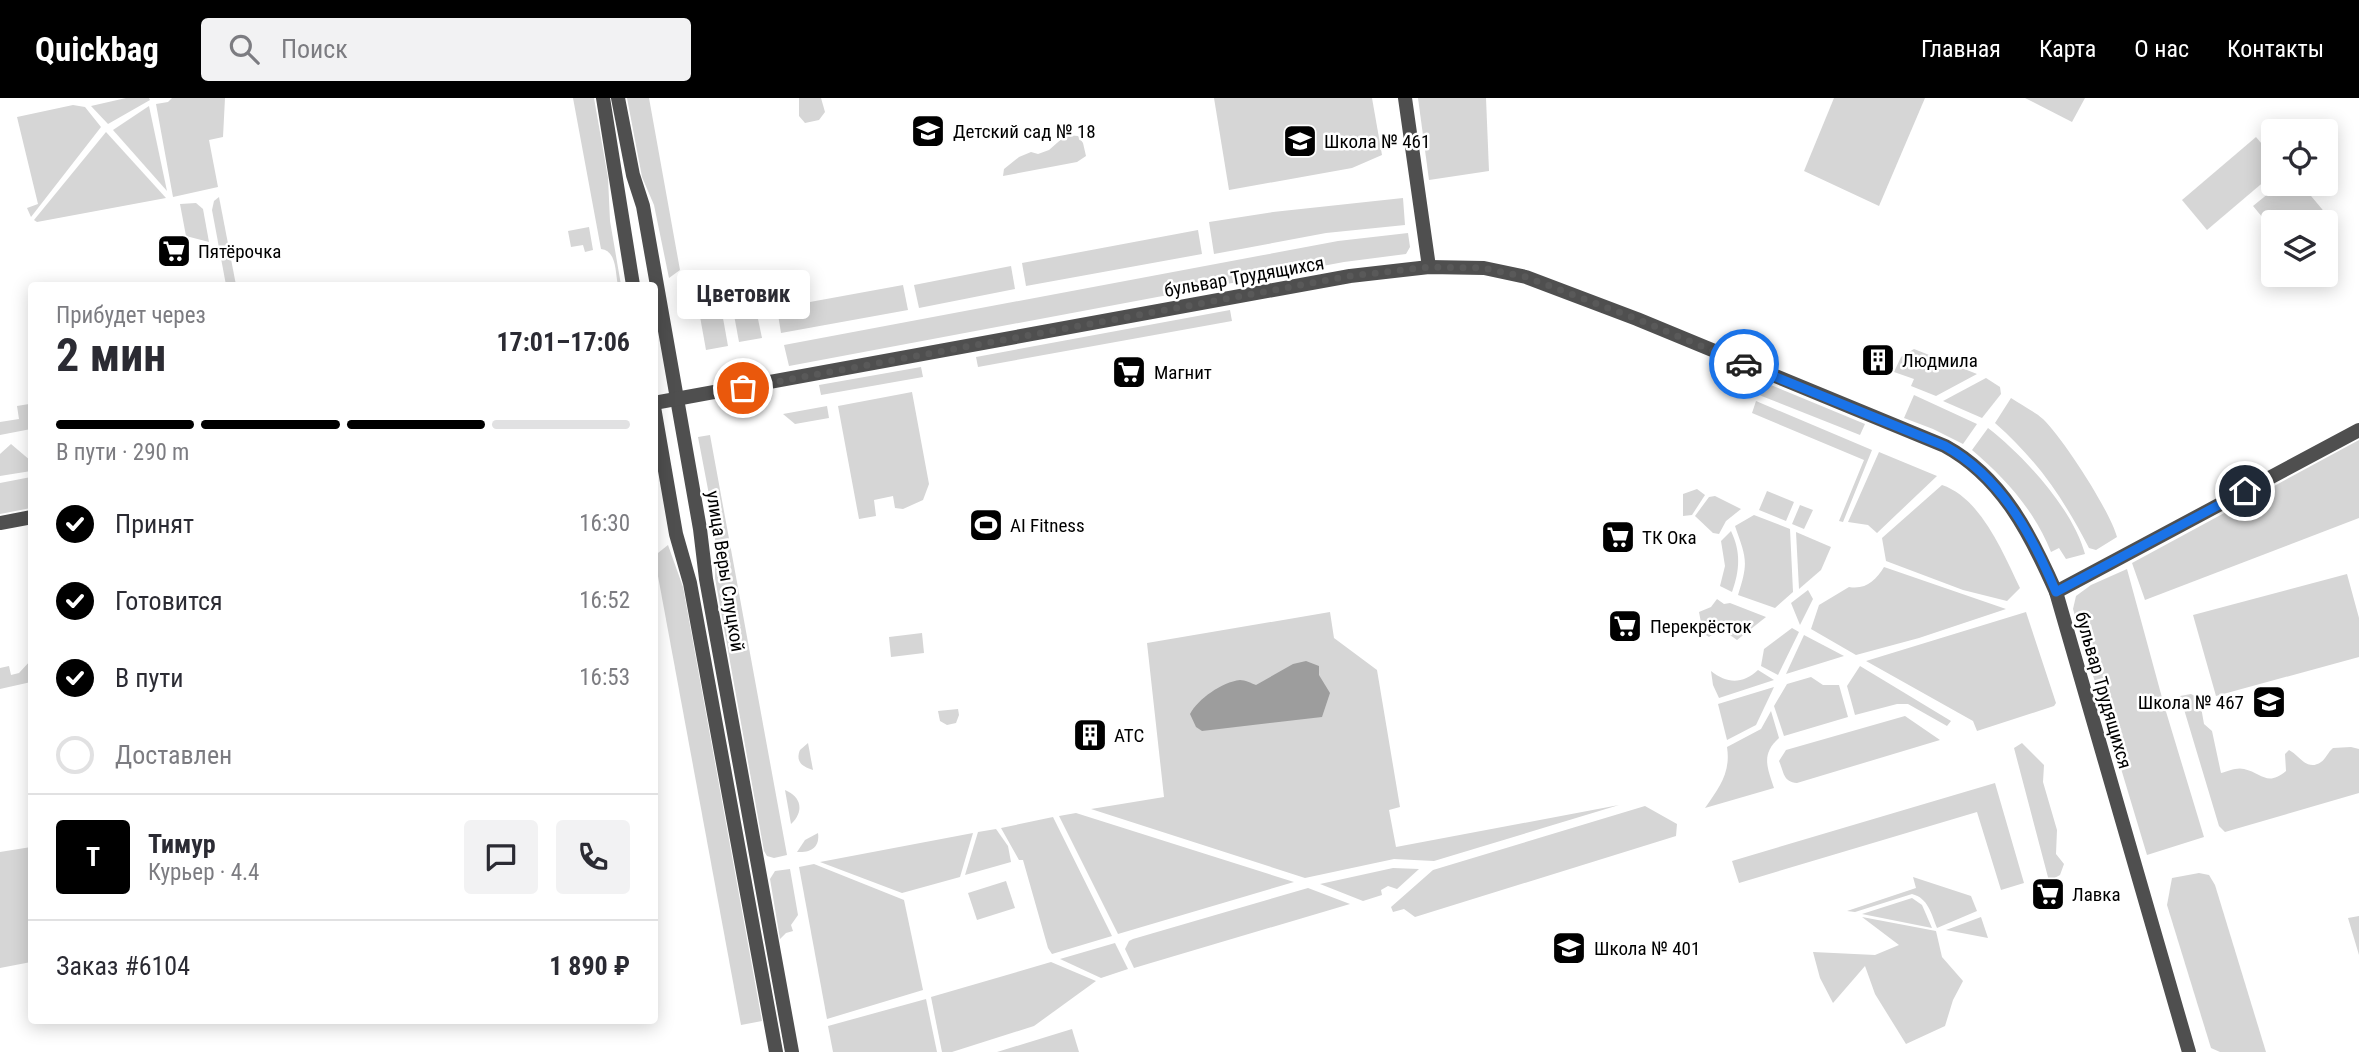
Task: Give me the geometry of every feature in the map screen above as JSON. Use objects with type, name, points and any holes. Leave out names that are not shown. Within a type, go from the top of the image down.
[{"type":"street","points":[[603,98],[633,282]]},
{"type":"street","name":"улица Веры Слуцкой","points":[[618,98],[633,175],[643,206],[657,282]]},
{"type":"street","points":[[1405,98],[1429,267]]},
{"type":"street","name":"бульвар Трудящихся","points":[[658,404],[1350,276],[1429,267],[1483,268],[1526,277],[1637,319],[1945,446],[1962,455],[2008,502],[2034,542],[2056,592],[2189,1052]]},
{"type":"street","name":"улица Веры Слуцкой","points":[[658,289],[700,529],[706,579],[792,1052]]},
{"type":"street","name":"улица Веры Слуцкой","points":[[658,427],[677,534],[690,583],[776,1052]]},
{"type":"street","points":[[2056,592],[2359,430]]},
{"type":"street","points":[[0,523],[28,518]]},
{"type":"shaded area","points":[[126,98],[150,100],[108,124],[91,106]]},
{"type":"shaded area","points":[[172,98],[225,98],[223,137],[209,140],[218,187],[173,197],[156,104],[168,102]]},
{"type":"shaded area","points":[[573,98],[594,98],[608,178],[610,221],[620,282],[618,282],[613,258],[601,249]]},
{"type":"shaded area","points":[[627,98],[649,98],[680,270],[669,278],[654,205],[642,177]]},
{"type":"shaded area","points":[[799,98],[821,98],[825,112],[819,120],[805,123],[799,116]]},
{"type":"shaded area","name":"Школа № 461","points":[[1214,98],[1372,98],[1382,155],[1352,168],[1229,190]]},
{"type":"shaded area","points":[[1418,98],[1486,98],[1489,171],[1429,180]]},
{"type":"shaded area","points":[[1834,98],[1925,98],[1879,206],[1804,171]]},
{"type":"shaded area","points":[[2025,98],[2085,98],[2072,122]]},
{"type":"shaded area","points":[[73,105],[85,107],[101,127],[31,217],[27,208],[38,204],[17,117]]},
{"type":"shaded area","points":[[149,106],[167,191],[113,130]]},
{"type":"shaded area","points":[[106,132],[166,198],[37,222],[34,220]]},
{"type":"shaded area","points":[[1066,135],[1078,136],[1086,156],[1077,162],[1003,176],[1004,169],[1019,157],[1031,152],[1038,154],[1049,150]]},
{"type":"shaded area","points":[[2256,137],[2261,143],[2261,184],[2207,230],[2182,200]]},
{"type":"shaded area","points":[[2265,196],[2311,196],[2323,210],[2261,210],[2261,216],[2253,206]]},
{"type":"shaded area","points":[[219,197],[235,282],[225,282],[212,210],[214,201]]},
{"type":"shaded area","points":[[1403,198],[1405,225],[1326,233],[1214,254],[1209,222]]},
{"type":"shaded area","points":[[196,203],[203,209],[209,242],[186,236],[180,204]]},
{"type":"shaded area","points":[[589,227],[593,250],[585,252],[583,245],[571,247],[568,231]]},
{"type":"shaded area","points":[[1198,230],[1202,254],[1026,286],[1022,263]]},
{"type":"shaded area","points":[[1408,233],[1410,247],[1406,254],[1344,262],[789,366],[784,345],[1338,241]]},
{"type":"shaded area","points":[[1011,266],[1015,289],[919,308],[914,285]]},
{"type":"shaded area","points":[[903,285],[908,310],[781,333],[777,308]]},
{"type":"shaded area","points":[[754,300],[762,338],[739,342],[732,304]]},
{"type":"shaded area","points":[[721,307],[728,346],[706,350],[699,311]]},
{"type":"shaded area","points":[[1230,310],[1232,321],[978,367],[976,357]]},
{"type":"shaded area","points":[[1914,349],[1977,374],[1936,396],[1911,386],[1914,379],[1894,372],[1901,357]]},
{"type":"shaded area","points":[[921,367],[923,377],[821,395],[819,385]]},
{"type":"shaded area","points":[[1986,378],[2000,387],[2001,394],[1982,418],[1943,401]]},
{"type":"shaded area","points":[[1762,383],[1865,424],[1860,435],[1754,393]]},
{"type":"shaded area","points":[[912,392],[929,484],[923,500],[903,509],[895,508],[893,496],[874,500],[876,516],[859,519],[838,406]]},
{"type":"shaded area","points":[[1914,395],[1977,424],[1963,444],[1904,418]]},
{"type":"shaded area","points":[[2011,398],[2036,413],[2052,428],[2096,493],[2117,537],[2096,550],[2089,548],[2048,481],[1995,423]]},
{"type":"shaded area","points":[[1756,401],[1872,450],[1843,522],[1839,521],[1864,460],[1752,413]]},
{"type":"shaded area","points":[[28,404],[28,430],[0,435],[0,422],[19,419],[17,406]]},
{"type":"shaded area","points":[[827,406],[829,418],[795,424],[783,414]]},
{"type":"shaded area","points":[[1988,428],[2017,453],[2046,485],[2070,519],[2085,554],[2066,559],[2059,548],[2051,552],[2037,523],[2018,496],[1972,450]]},
{"type":"shaded area","points":[[710,435],[787,855],[774,858],[767,856],[764,851],[715,578],[715,526],[698,437]]},
{"type":"shaded area","points":[[2359,440],[2359,518],[2145,600],[2132,563]]},
{"type":"shaded area","points":[[11,444],[28,458],[28,471],[0,476],[0,454]]},
{"type":"shaded area","points":[[1879,452],[1937,476],[1877,533],[1868,525],[1848,522]]},
{"type":"shaded area","points":[[28,478],[28,509],[0,514],[0,483]]},
{"type":"shaded area","points":[[1942,485],[1968,502],[1998,543],[2020,588],[2007,601],[1963,590],[1886,561],[1882,538]]},
{"type":"shaded area","points":[[1697,489],[1705,495],[1692,515],[1683,516],[1683,494]]},
{"type":"shaded area","points":[[1767,491],[1794,502],[1786,521],[1759,510]]},
{"type":"shaded area","points":[[1715,496],[1741,509],[1726,521],[1719,534],[1713,533],[1695,516],[1709,497]]},
{"type":"shaded area","points":[[1800,505],[1813,510],[1804,529],[1792,524]]},
{"type":"shaded area","points":[[1754,515],[1790,529],[1793,592],[1775,608],[1738,595],[1745,560],[1735,526]]},
{"type":"shaded area","points":[[1731,531],[1738,561],[1732,592],[1720,586],[1725,566],[1721,541]]},
{"type":"shaded area","points":[[1796,532],[1831,547],[1821,570],[1799,589]]},
{"type":"shaded area","points":[[668,545],[683,587],[762,1021],[741,1025],[658,576],[658,553]]},
{"type":"shaded area","points":[[1884,567],[2006,609],[1919,638],[1856,655],[1811,629],[1819,605],[1849,587],[1861,587],[1870,583]]},
{"type":"shaded area","points":[[2127,569],[2204,837],[2147,855],[2073,609],[2076,596],[2091,585]]},
{"type":"shaded area","points":[[2347,574],[2359,618],[2359,657],[2216,696],[2193,615]]},
{"type":"shaded area","points":[[1808,590],[1813,599],[1800,625],[1791,603]]},
{"type":"shaded area","points":[[1717,599],[1724,604],[1730,603],[1766,617],[1737,640],[1723,633],[1709,637],[1703,633],[1699,612],[1711,607]]},
{"type":"shaded area","points":[[1330,612],[1334,638],[1377,670],[1400,807],[1389,810],[1396,847],[1619,805],[1434,861],[1394,859],[1305,878],[1091,809],[1164,797],[1147,643]]},
{"type":"shaded area","points":[[2026,612],[2056,703],[2054,706],[1977,731],[1973,721],[1866,661]]},
{"type":"shaded area","points":[[1792,628],[1799,632],[1778,675],[1761,666],[1764,649]]},
{"type":"shaded area","points":[[922,633],[924,653],[891,657],[889,637]]},
{"type":"shaded area","points":[[1804,635],[1844,656],[1786,674]]},
{"type":"shaded area","points":[[1306,661],[1319,666],[1319,675],[1330,693],[1322,717],[1202,731],[1196,727],[1190,714],[1211,692],[1233,681],[1246,681],[1256,685],[1293,664]]},
{"type":"shaded area","points":[[28,663],[28,683],[0,689],[0,668],[9,666],[11,675],[19,673]]},
{"type":"shaded area","points":[[1860,666],[1951,721],[1947,726],[1908,704],[1897,704],[1855,715],[1847,686]]},
{"type":"shaded area","points":[[1758,670],[1774,680],[1719,698],[1711,671],[1735,681],[1747,678]]},
{"type":"shaded area","points":[[1811,677],[1823,685],[1839,685],[1848,717],[1784,736],[1774,706],[1787,684]]},
{"type":"shaded area","points":[[1774,687],[1756,725],[1727,740],[1718,704]]},
{"type":"shaded area","points":[[2191,694],[2201,707],[2204,724],[2212,731],[2221,773],[2241,769],[2274,778],[2286,771],[2285,754],[2289,750],[2307,764],[2316,765],[2333,748],[2351,747],[2359,749],[2359,793],[2225,832],[2219,826],[2180,696]]},
{"type":"shaded area","points":[[958,709],[956,723],[947,725],[940,721],[938,711]]},
{"type":"shaded area","points":[[1771,711],[1779,738],[1773,744],[1767,761],[1774,788],[1705,808],[1725,772],[1727,747],[1761,729]]},
{"type":"shaded area","points":[[1905,716],[1940,740],[1797,783],[1789,781],[1785,776],[1779,761],[1786,750]]},
{"type":"shaded area","points":[[808,743],[813,770],[799,761],[800,750]]},
{"type":"shaded area","points":[[2022,743],[2044,765],[2043,782],[2057,830],[2056,854],[2064,864],[2060,875],[2049,881],[2014,748]]},
{"type":"shaded area","points":[[1995,783],[2024,883],[2001,890],[1977,812],[1739,883],[1732,861]]},
{"type":"shaded area","points":[[785,790],[795,797],[799,805],[798,815],[791,824]]},
{"type":"shaded area","points":[[1645,806],[1677,824],[1676,836],[1415,917],[1404,909],[1393,912],[1391,907],[1433,870]]},
{"type":"shaded area","points":[[1076,813],[1294,882],[1118,934],[1059,816]]},
{"type":"shaded area","points":[[1053,817],[1112,936],[1052,954],[1023,860],[1019,860],[1001,828]]},
{"type":"shaded area","points":[[996,829],[1008,846],[1011,862],[965,875],[978,832]]},
{"type":"shaded area","points":[[818,833],[818,842],[814,848],[797,852],[805,840]]},
{"type":"shaded area","points":[[973,833],[960,877],[902,893],[820,862]]},
{"type":"shaded area","points":[[28,847],[28,963],[0,968],[0,852]]},
{"type":"shaded area","points":[[814,864],[904,900],[923,990],[827,1019],[799,867]]},
{"type":"shaded area","points":[[1393,868],[1419,869],[1397,889],[1388,886],[1381,890],[1382,895],[1363,901],[1320,884]]},
{"type":"shaded area","points":[[790,869],[798,915],[791,925],[793,931],[780,939],[770,879],[775,871]]},
{"type":"shaded area","points":[[2199,873],[2209,875],[2215,885],[2266,1052],[2220,1052],[2211,1048],[2167,905],[2172,878]]},
{"type":"shaded area","points":[[1913,877],[1971,896],[1977,911],[1937,928],[1925,903],[1912,894],[1855,912],[1847,911],[1916,888]]},
{"type":"shaded area","points":[[1006,881],[1015,908],[977,920],[968,893]]},
{"type":"shaded area","points":[[1308,888],[1350,904],[1134,968],[1125,949],[1133,939]]},
{"type":"shaded area","points":[[1912,898],[1922,905],[1932,928],[1862,914]]},
{"type":"shaded area","points":[[2359,916],[2359,955],[2348,918]]},
{"type":"shaded area","points":[[1862,917],[1936,931],[1942,957],[1963,981],[1953,1000],[1945,1026],[1906,1044],[1875,994],[1865,966],[1833,1003],[1820,978],[1813,952],[1875,955],[1899,945]]},
{"type":"shaded area","points":[[1981,917],[1988,938],[1946,930]]},
{"type":"shaded area","points":[[1115,943],[1128,969],[1101,978],[1060,959]]},
{"type":"shaded area","points":[[1051,962],[1096,981],[1034,1026],[952,1052],[942,1052],[931,997]]},
{"type":"shaded area","points":[[926,999],[937,1052],[833,1052],[828,1026]]},
{"type":"shaded area","points":[[1072,1029],[1079,1052],[997,1052]]},
{"type":"way so far","points":[[743,388],[1350,276],[1429,267],[1483,268],[1526,277],[1637,319],[1744,364]]},
{"type":"place","name":"Детский сад № 18","points":[[928,131]]},
{"type":"place","name":"Школа № 461","points":[[1300,141]]},
{"type":"place","name":"Пятёрочка","points":[[174,251]]},
{"type":"place","name":"Людмила","points":[[1878,360]]},
{"type":"place","name":"Магнит","points":[[1129,372]]},
{"type":"place","name":"Цветовик","points":[[743,388]]},
{"type":"place","name":"AI Fitness","points":[[986,525]]},
{"type":"place","name":"ТК Ока","points":[[1618,537]]},
{"type":"place","name":"Перекрёсток","points":[[1625,626]]},
{"type":"place","name":"Школа № 467","points":[[2269,702]]},
{"type":"place","name":"АТС","points":[[1090,735]]},
{"type":"place","name":"Лавка","points":[[2048,894]]},
{"type":"place","name":"Школа № 401","points":[[1569,948]]},
{"type":"route","points":[[1744,364],[1962,455],[2008,502],[2034,542],[2056,592],[2245,491]]}]
